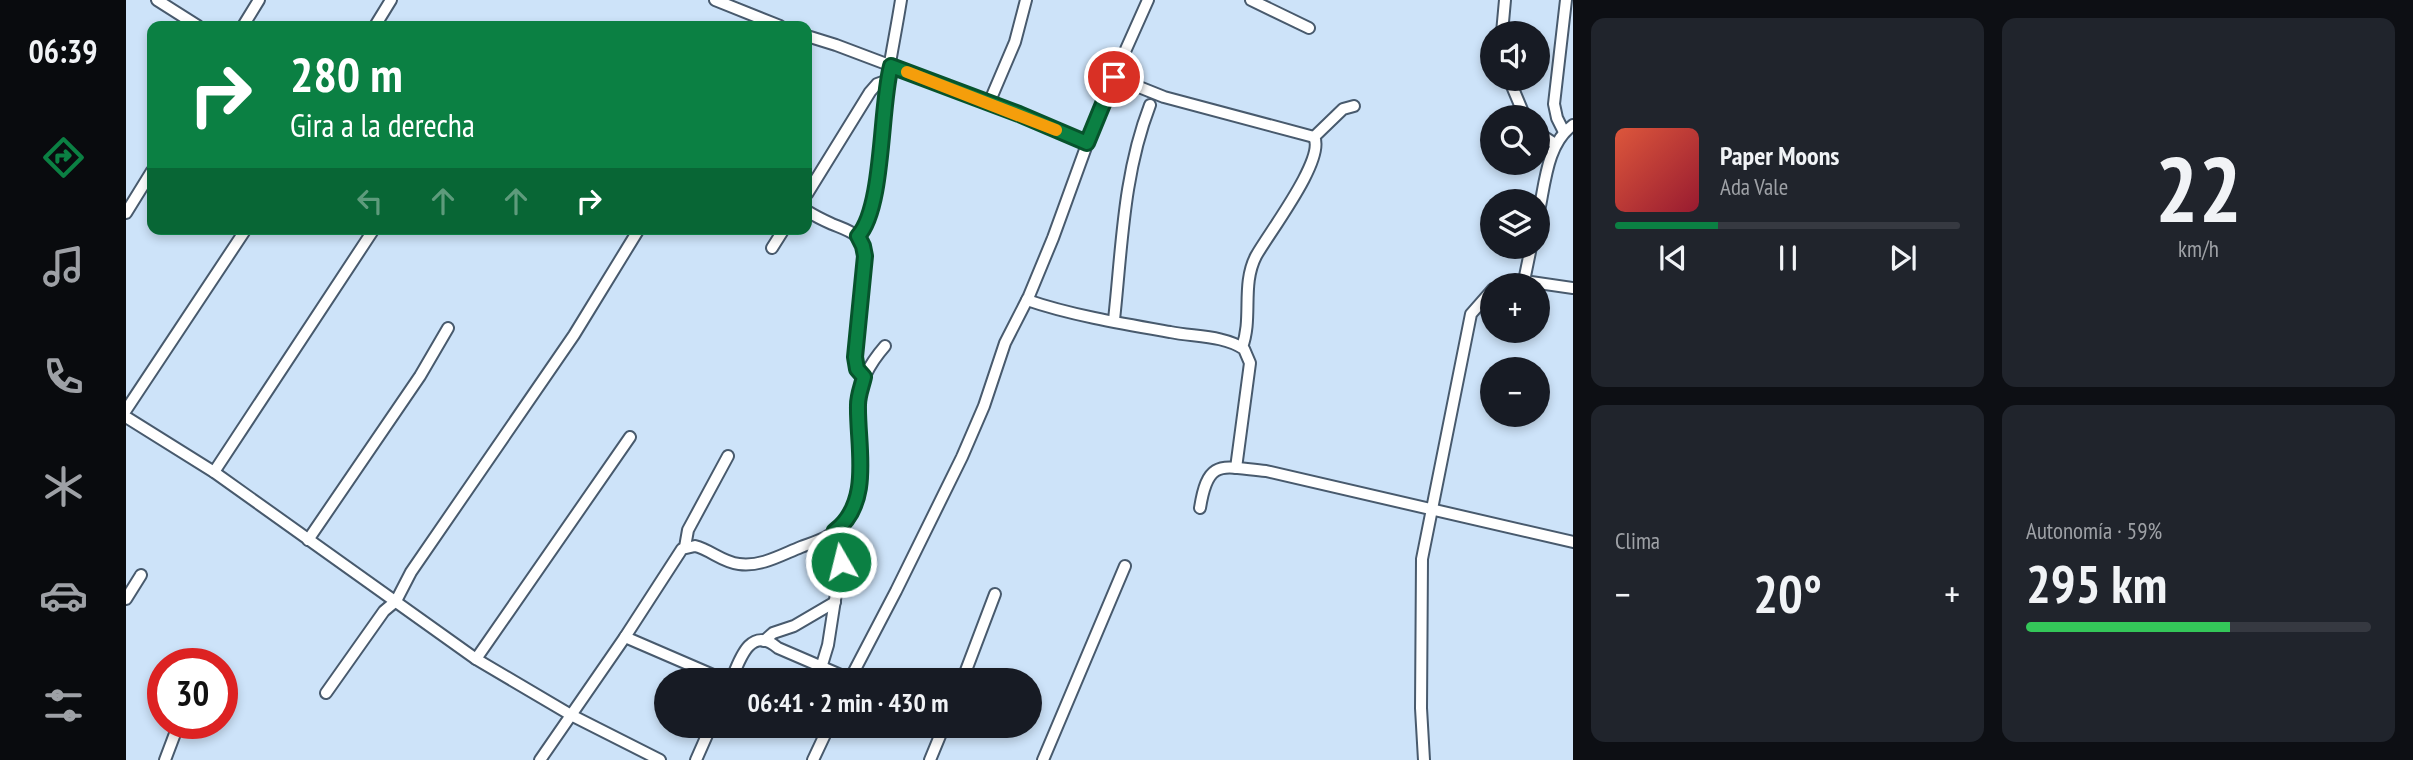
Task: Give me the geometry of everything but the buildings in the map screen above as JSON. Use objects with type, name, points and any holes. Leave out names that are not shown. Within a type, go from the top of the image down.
[{"type":"street","points":[[157,0],[190,21]]},
{"type":"street","points":[[246,21],[260,0]]},
{"type":"street","points":[[378,21],[391,0]]},
{"type":"street","points":[[715,0],[768,21]]},
{"type":"street","points":[[858,236],[866,226],[881,155],[888,80],[901,0]]},
{"type":"street","points":[[989,103],[1015,42],[1026,0]]},
{"type":"street","points":[[856,668],[962,457],[987,397],[1005,342],[1027,300],[1053,238],[1087,143],[1148,0]]},
{"type":"street","points":[[1251,0],[1310,28]]},
{"type":"street","points":[[1503,21],[1505,0]]},
{"type":"street","points":[[1544,189],[1555,144],[1568,129],[1557,118],[1555,104],[1566,0]]},
{"type":"street","points":[[812,38],[989,103],[1087,143]]},
{"type":"street","points":[[1114,77],[1164,97],[1314,136]]},
{"type":"street","points":[[812,186],[870,92],[877,84],[888,80]]},
{"type":"street","points":[[1114,320],[1128,178],[1135,147],[1150,105]]},
{"type":"street","points":[[1314,136],[1343,109],[1354,106]]},
{"type":"street","points":[[1242,347],[1247,329],[1251,267],[1298,189],[1317,147],[1314,136]]},
{"type":"street","points":[[1550,141],[1555,144]]},
{"type":"street","points":[[126,213],[147,179]]},
{"type":"street","points":[[812,214],[849,229],[858,236],[863,246],[865,256],[855,357],[857,369],[864,377]]},
{"type":"street","points":[[126,410],[242,235]]},
{"type":"street","points":[[214,472],[370,235]]},
{"type":"street","points":[[326,693],[384,611],[396,601],[411,572],[574,335],[635,235]]},
{"type":"street","points":[[772,248],[781,235]]},
{"type":"street","points":[[1550,285],[1573,288]]},
{"type":"street","points":[[1027,300],[1046,307],[1225,341],[1242,347],[1250,363],[1239,468]]},
{"type":"street","points":[[1424,760],[1420,589],[1422,559],[1471,314],[1480,304]]},
{"type":"street","points":[[308,540],[375,438],[420,376],[448,328]]},
{"type":"street","points":[[540,760],[625,637],[678,552],[685,547],[700,547],[730,562],[756,564],[824,538],[850,515],[856,498],[861,450],[858,404],[864,377],[885,346]]},
{"type":"street","points":[[126,417],[214,472],[477,659],[571,715],[660,760]]},
{"type":"street","points":[[477,659],[630,438]]},
{"type":"street","points":[[685,547],[688,530],[727,456]]},
{"type":"street","points":[[1200,509],[1204,485],[1209,476],[1217,470],[1239,468],[1260,470],[1431,507],[1573,541]]},
{"type":"street","points":[[764,641],[821,668],[828,645],[842,555],[841,542],[835,531]]},
{"type":"street","points":[[1043,760],[1125,566]]},
{"type":"street","points":[[126,600],[141,575]]},
{"type":"street","points":[[967,668],[995,594]]},
{"type":"street","points":[[736,668],[748,646],[794,626],[835,602]]},
{"type":"street","points":[[625,637],[698,668]]},
{"type":"street","points":[[696,760],[706,738]]},
{"type":"street","points":[[813,760],[823,738]]},
{"type":"street","points":[[930,760],[939,738]]},
{"type":"street","points":[[165,760],[173,739]]},
{"type":"slow traffic","points":[[907,72],[1056,130]]},
{"type":"route","points":[[841,562],[842,548],[835,531],[845,522],[854,507],[861,459],[858,404],[864,377],[857,369],[855,357],[865,256],[858,236],[869,219],[881,155],[883,107],[891,66],[1019,114],[1087,143],[1114,77]]}]
